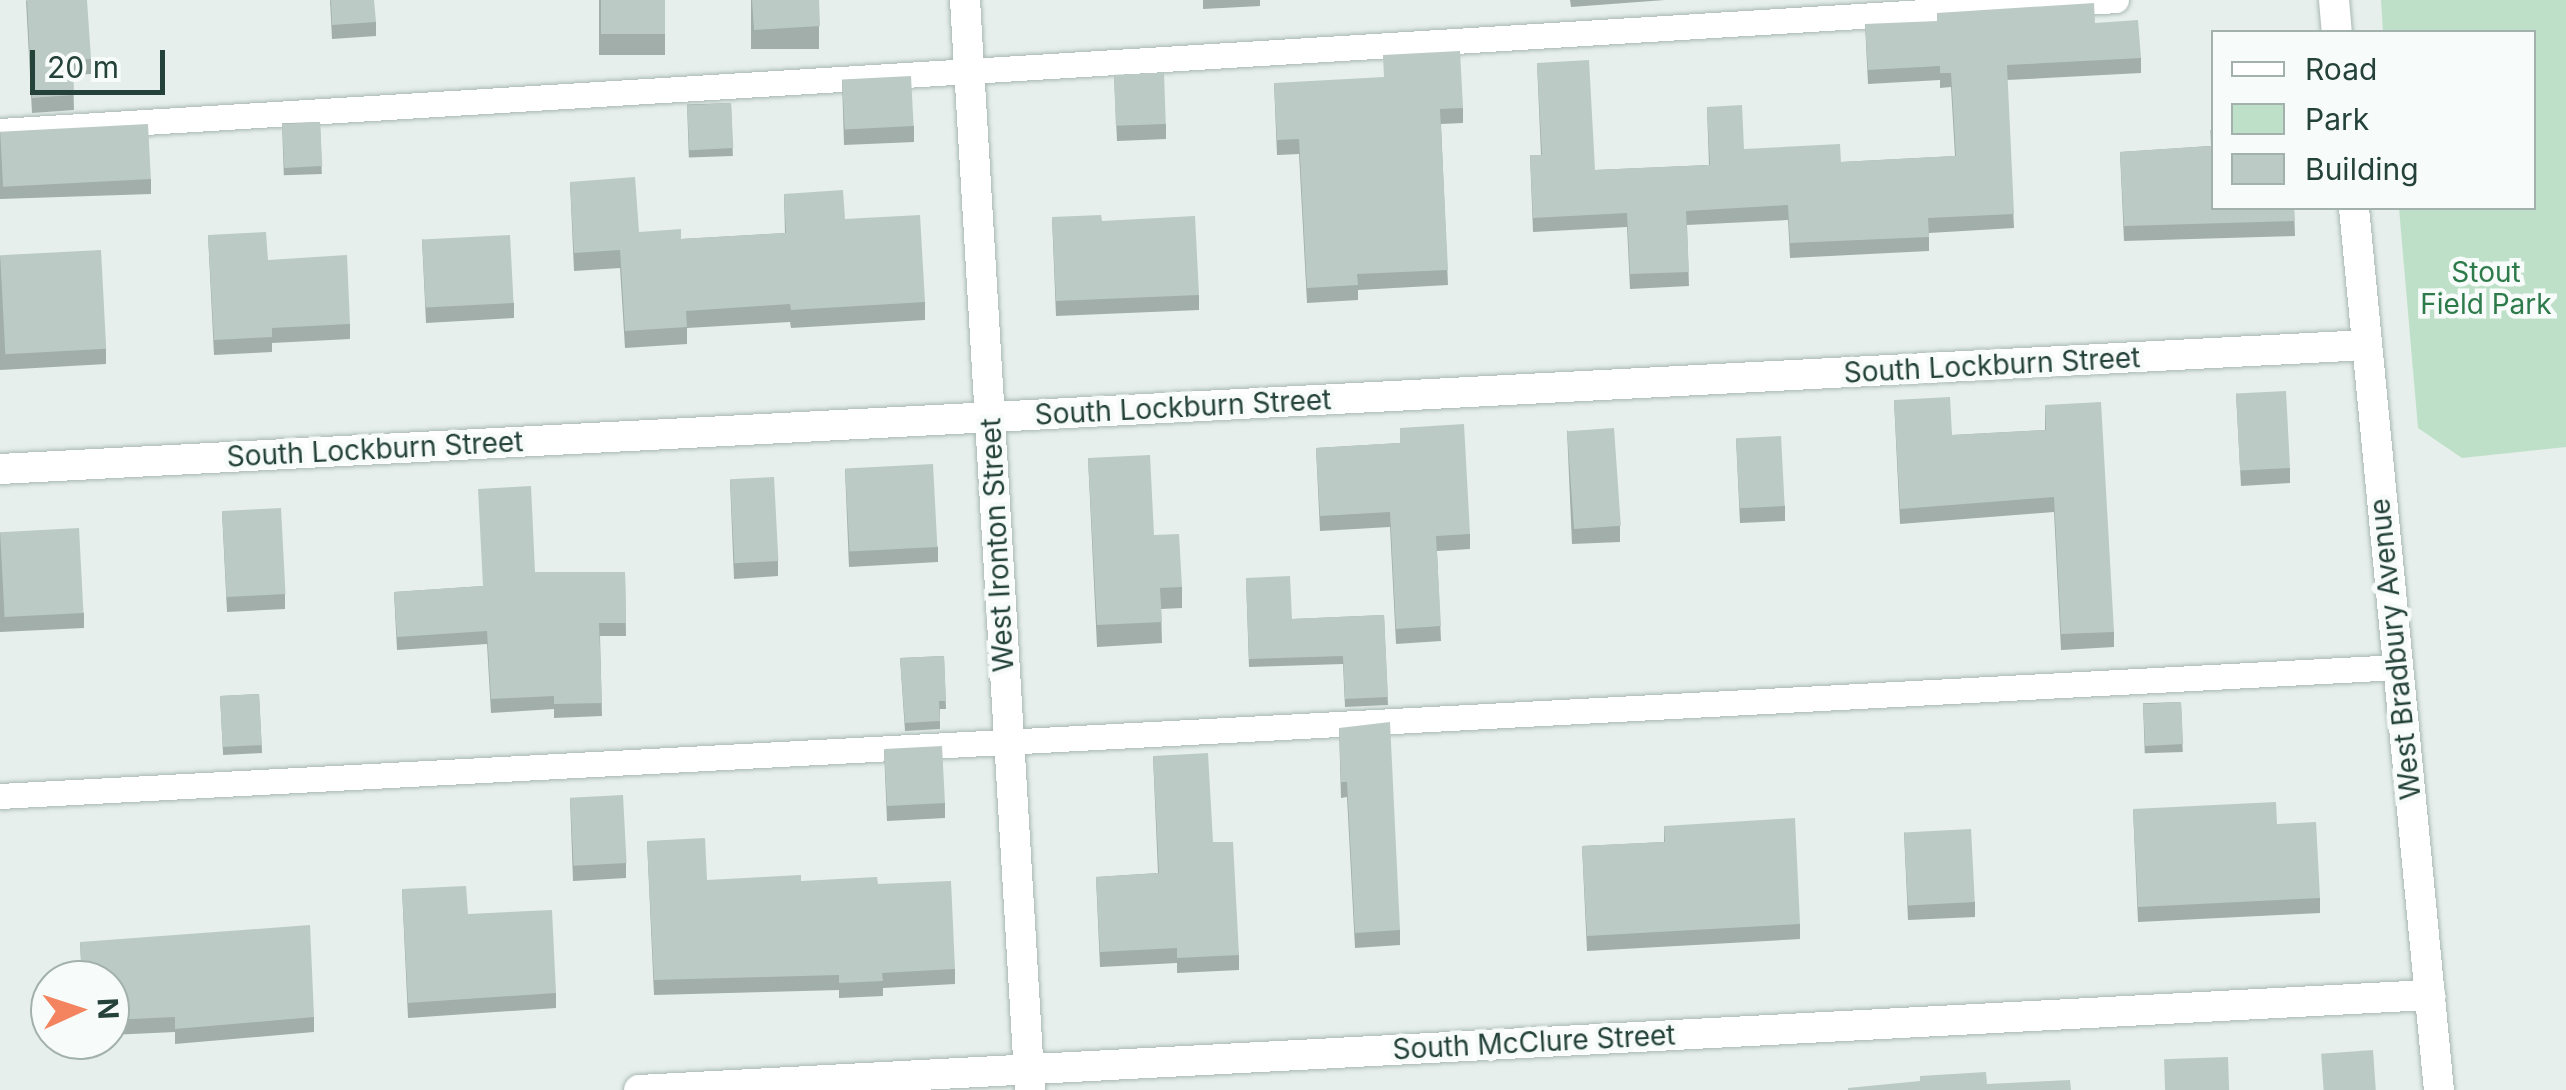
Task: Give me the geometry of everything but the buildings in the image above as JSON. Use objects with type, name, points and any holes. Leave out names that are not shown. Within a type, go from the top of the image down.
[{"type":"street","name":"West Ironton Street","points":[[965,0],[1029,1079]]},
{"type":"street","points":[[2334,0],[2337,30]]},
{"type":"street","name":"West Bradbury Avenue","points":[[2354,210],[2395,667],[2440,1090]]},
{"type":"street","name":"South Lockburn Street","points":[[0,469],[2367,345]]},
{"type":"street","name":"South McClure Street","points":[[640,1090],[1029,1079],[2430,995]]},
{"type":"lane","points":[[0,132],[2116,0]]},
{"type":"lane","points":[[0,796],[2395,667]]},
{"type":"green space","name":"Stout Field Park","points":[[2381,0],[2566,0],[2566,447],[2462,458],[2418,428],[2399,210],[2536,210],[2536,30],[2383,30]]}]
